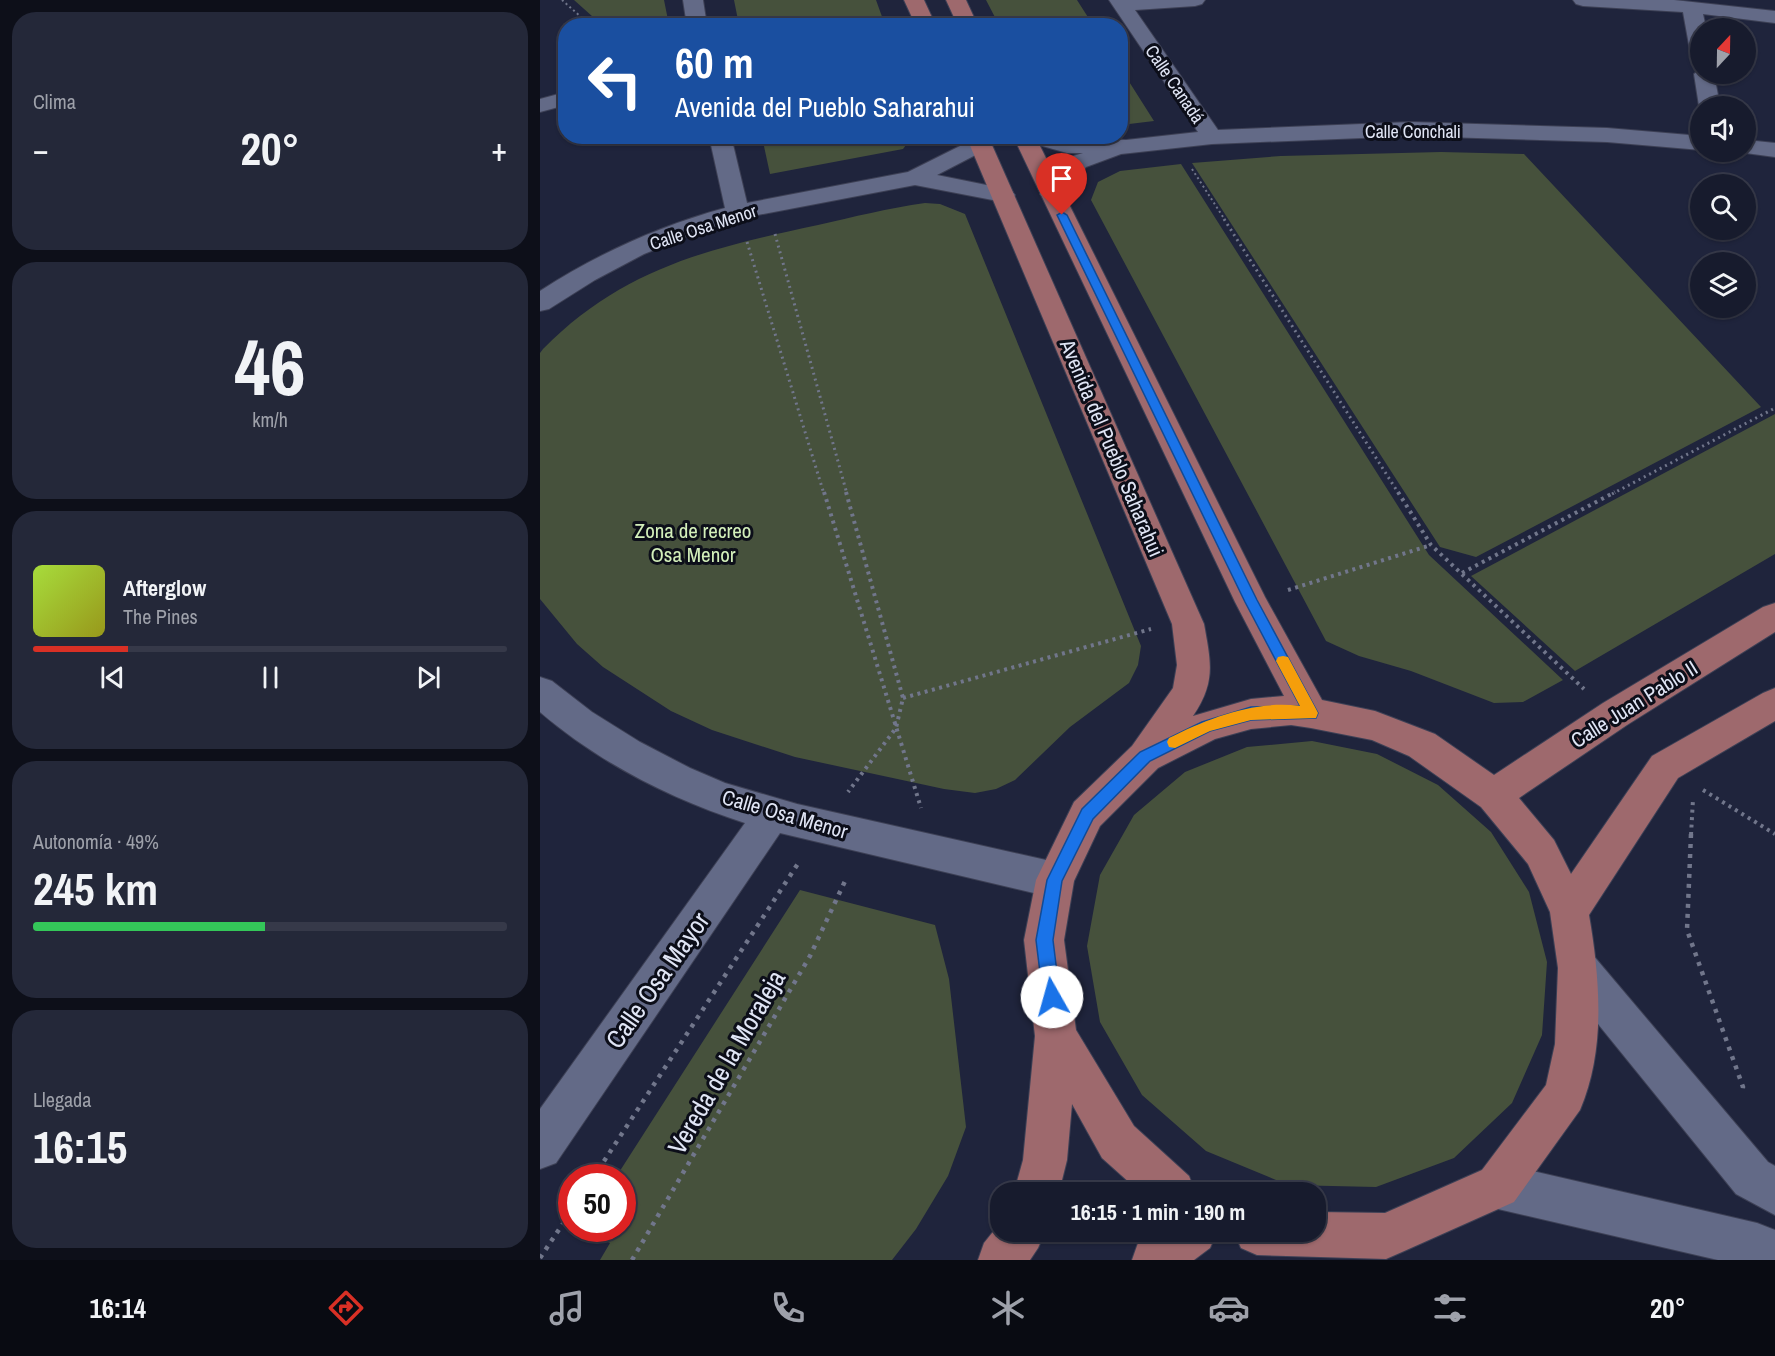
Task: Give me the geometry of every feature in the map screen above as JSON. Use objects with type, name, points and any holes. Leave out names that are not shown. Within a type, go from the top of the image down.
[{"type":"main road","points":[[914,0],[922,18]]},
{"type":"main road","points":[[956,0],[964,18]]},
{"type":"main road","name":"Avenida del Pueblo Saharahui","points":[[981,144],[1188,624],[1194,665],[1190,692],[1145,757]]},
{"type":"main road","points":[[1028,144],[1251,602],[1311,713]]},
{"type":"main road","name":"Calle Juan Pablo II","points":[[1494,795],[1615,714],[1775,616]]},
{"type":"main road","points":[[1569,911],[1665,767],[1775,703]]},
{"type":"main road","points":[[1040,1182],[1045,1160],[1056,1036],[1044,940],[1054,880],[1088,814],[1145,757],[1207,726],[1251,714],[1291,711],[1311,713],[1375,726],[1422,745],[1494,795],[1541,852],[1569,911],[1578,968],[1576,1044],[1565,1095],[1498,1186],[1386,1236],[1326,1235]]},
{"type":"main road","points":[[1056,1036],[1118,1142],[1162,1182]]},
{"type":"main road","points":[[1001,1260],[1014,1242]]},
{"type":"main road","points":[[1155,1260],[1180,1242]]},
{"type":"street","points":[[693,0],[696,18]]},
{"type":"street","points":[[1121,3],[1195,0]]},
{"type":"street","points":[[1583,0],[1775,17]]},
{"type":"street","name":"Calle Canadá","points":[[1121,3],[1212,137]]},
{"type":"street","points":[[1692,8],[1694,18]]},
{"type":"street","points":[[540,106],[558,100]]},
{"type":"street","name":"Calle Conchali","points":[[1060,144],[1126,147],[1212,137],[1412,129],[1607,135],[1690,142]]},
{"type":"street","points":[[722,144],[738,213]]},
{"type":"street","points":[[915,178],[972,144]]},
{"type":"street","name":"Calle Conchali","points":[[1052,194],[1078,162],[1126,147]]},
{"type":"street","points":[[1756,148],[1775,150]]},
{"type":"street","points":[[915,178],[1003,195]]},
{"type":"street","name":"Calle Osa Menor","points":[[540,303],[611,260],[666,237],[738,213],[915,178]]},
{"type":"street","name":"Calle Osa Menor","points":[[540,691],[590,730],[672,777],[723,799],[822,826],[1054,880]]},
{"type":"street","name":"Calle Osa Mayor","points":[[540,1147],[773,813]]},
{"type":"street","points":[[1578,968],[1752,1178],[1775,1192]]},
{"type":"street","points":[[1498,1186],[1757,1246],[1775,1256]]},
{"type":"path","points":[[562,0],[582,18]]},
{"type":"path","points":[[1175,142],[1431,545],[1462,573],[1775,408]]},
{"type":"path","points":[[601,1164],[822,826],[896,728],[903,698],[767,207]]},
{"type":"path","points":[[738,213],[934,852]]},
{"type":"path","points":[[1693,795],[1687,930],[1743,1087],[1736,1159]]},
{"type":"path","name":"Vereda de la Moraleja","points":[[632,1260],[810,956],[846,879]]},
{"type":"path","points":[[540,1258],[558,1231]]},
{"type":"green space","points":[[574,0],[664,0],[668,18],[594,18]]},
{"type":"green space","points":[[734,0],[876,0],[882,18],[738,18]]},
{"type":"green space","points":[[986,0],[1077,0],[1089,18],[995,18]]},
{"type":"green space","points":[[1128,80],[1154,121],[1128,124]]},
{"type":"green space","points":[[764,144],[907,144],[903,149],[770,174]]},
{"type":"green space","points":[[1441,152],[1524,154],[1761,407],[1476,557],[1440,547],[1192,163],[1281,156]]},
{"type":"green space","points":[[1181,164],[1429,555],[1563,680],[1523,702],[1494,703],[1411,671],[1359,656],[1326,641],[1091,200],[1098,182],[1120,171]]},
{"type":"green space","name":"Zona de recreo Osa Menor","points":[[925,203],[940,204],[965,214],[1141,646],[1138,665],[1129,683],[1070,727],[1015,780],[996,789],[975,793],[944,789],[795,757],[712,730],[671,711],[603,667],[577,644],[540,599],[540,353],[543,349],[573,321],[605,299],[637,280],[670,265],[741,243],[898,207]]},
{"type":"green space","points":[[1775,414],[1775,554],[1575,671],[1471,576]]},
{"type":"green space","points":[[1312,741],[1377,754],[1438,785],[1491,832],[1529,892],[1547,962],[1542,1035],[1512,1103],[1454,1158],[1376,1187],[1326,1186],[1326,1182],[1281,1182],[1206,1151],[1142,1095],[1100,1022],[1087,946],[1100,875],[1134,815],[1185,772],[1247,747]]},
{"type":"green space","points":[[800,890],[935,925],[949,979],[966,1127],[948,1176],[916,1229],[892,1260],[600,1260],[610,1243],[608,1242],[636,1242],[636,1164],[624,1164]]},
{"type":"slow traffic","points":[[1175,742],[1207,726],[1251,714],[1291,711],[1311,713],[1283,661]]},
{"type":"route","points":[[1052,997],[1044,940],[1054,880],[1088,814],[1145,757],[1207,726],[1251,714],[1291,711],[1311,713],[1251,602],[1062,215]]}]
